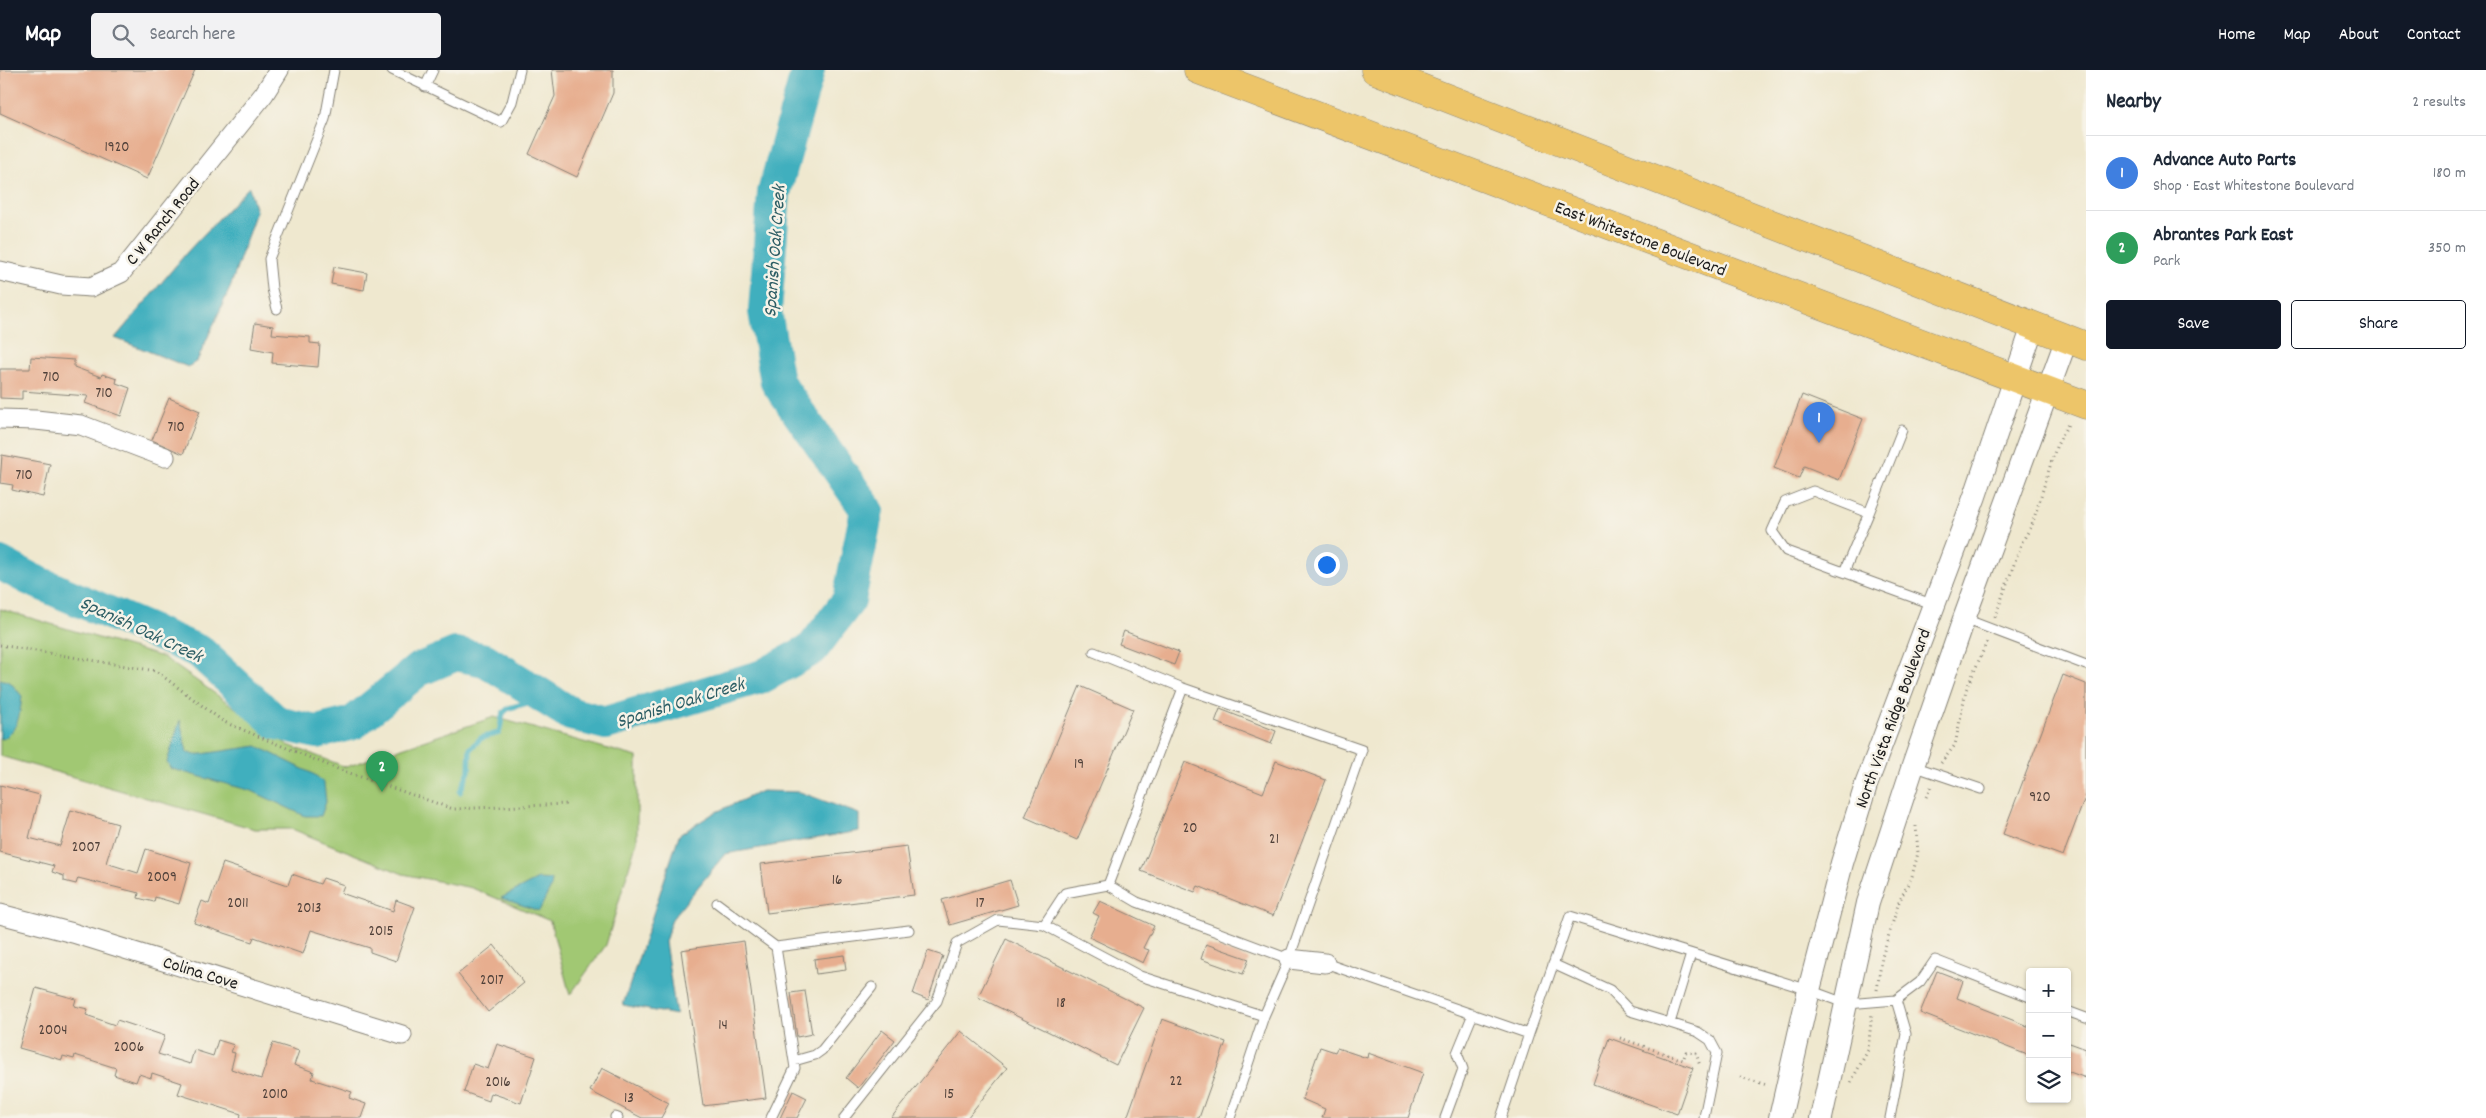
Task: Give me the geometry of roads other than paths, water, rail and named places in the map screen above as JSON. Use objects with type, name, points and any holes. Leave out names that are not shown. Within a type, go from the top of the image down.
[{"type":"main road","name":"East Whitestone Boulevard","points":[[1198,70],[2086,405]]},
{"type":"main road","points":[[1375,70],[2076,342]]},
{"type":"street","name":"C W Ranch Road","points":[[0,271],[61,285],[91,287],[120,273],[264,94],[279,70]]},
{"type":"street","name":"North Vista Ridge Boulevard","points":[[1780,1118],[1809,990],[1842,864],[1866,785],[1975,496],[2033,326]]},
{"type":"street","name":"North Vista Ridge Boulevard","points":[[1820,1118],[1868,903],[1913,766],[1964,619],[2048,390],[2076,342]]},
{"type":"street","points":[[0,419],[36,420],[81,425],[165,457]]},
{"type":"street","name":"Colina Cove","points":[[0,914],[73,933],[402,1035]]},
{"type":"street","points":[[1289,959],[1325,963]]},
{"type":"lane","points":[[277,309],[272,289],[270,259],[325,119],[334,70]]},
{"type":"lane","points":[[392,70],[502,122],[512,102],[520,70]]},
{"type":"lane","points":[[425,87],[433,70]]},
{"type":"lane","points":[[1844,572],[1902,430]]},
{"type":"lane","points":[[1869,513],[1813,491],[1785,502],[1772,531],[1786,551],[1934,605]]},
{"type":"lane","points":[[1964,619],[2086,665]]},
{"type":"lane","points":[[1094,652],[1184,688],[1362,750],[1289,959],[1264,1016],[1230,1118]]},
{"type":"lane","points":[[1108,885],[1184,688]]},
{"type":"lane","points":[[1913,766],[1981,789]]},
{"type":"lane","points":[[1044,924],[1065,893],[1108,885],[1137,902],[1289,959]]},
{"type":"lane","points":[[717,903],[776,947],[909,930]]},
{"type":"lane","points":[[1501,1118],[1570,916],[1809,990],[1846,1004],[1896,1000],[1920,982],[1935,960],[2026,994]]},
{"type":"lane","points":[[844,1118],[937,1001],[957,943],[998,920],[1044,924],[1140,976],[1264,1016]]},
{"type":"lane","points":[[771,1118],[795,1068],[776,947]]},
{"type":"lane","points":[[1670,1023],[1691,954]]},
{"type":"lane","points":[[1325,963],[1529,1034]]},
{"type":"lane","points":[[1554,964],[1610,990],[1630,1011],[1698,1032],[1710,1040],[1717,1053],[1704,1117]]},
{"type":"lane","points":[[794,1060],[819,1053],[872,987]]},
{"type":"lane","points":[[1890,1118],[1906,1034],[1896,1000]]},
{"type":"lane","points":[[2071,1012],[2086,1018]]},
{"type":"lane","points":[[1444,1118],[1463,1068],[1457,1053],[1473,1014]]},
{"type":"water","points":[[799,70],[818,70],[792,123],[791,98]]},
{"type":"water","points":[[249,187],[256,211],[230,288],[197,361],[188,367],[115,338],[188,251]]},
{"type":"water","points":[[0,679],[10,682],[22,696],[16,725],[3,739],[0,738]]},
{"type":"water","points":[[180,720],[187,752],[195,755],[257,746],[315,775],[324,783],[326,802],[321,816],[305,816],[252,791],[172,769],[167,762]]},
{"type":"water","points":[[762,791],[800,792],[859,814],[859,831],[725,854],[672,919],[665,942],[676,1015],[623,1005],[679,835],[714,813]]},
{"type":"water","points":[[538,879],[552,880],[551,887],[539,911],[501,898]]},
{"type":"waterway","name":"Spanish Oak Creek","points":[[0,563],[30,579],[200,652],[277,723],[317,732],[353,723],[418,670],[456,654],[485,660],[571,714],[606,723],[763,676],[812,649],[849,600],[867,510],[777,382],[765,311],[774,193],[808,70]]},
{"type":"waterway","points":[[460,792],[469,771],[470,749],[481,738],[499,733],[503,713],[509,708],[545,698]]},
{"type":"place","name":"Advance Auto Parts","points":[[1819,443]]},
{"type":"place","name":"Abrantes Park East","points":[[382,792]]}]
